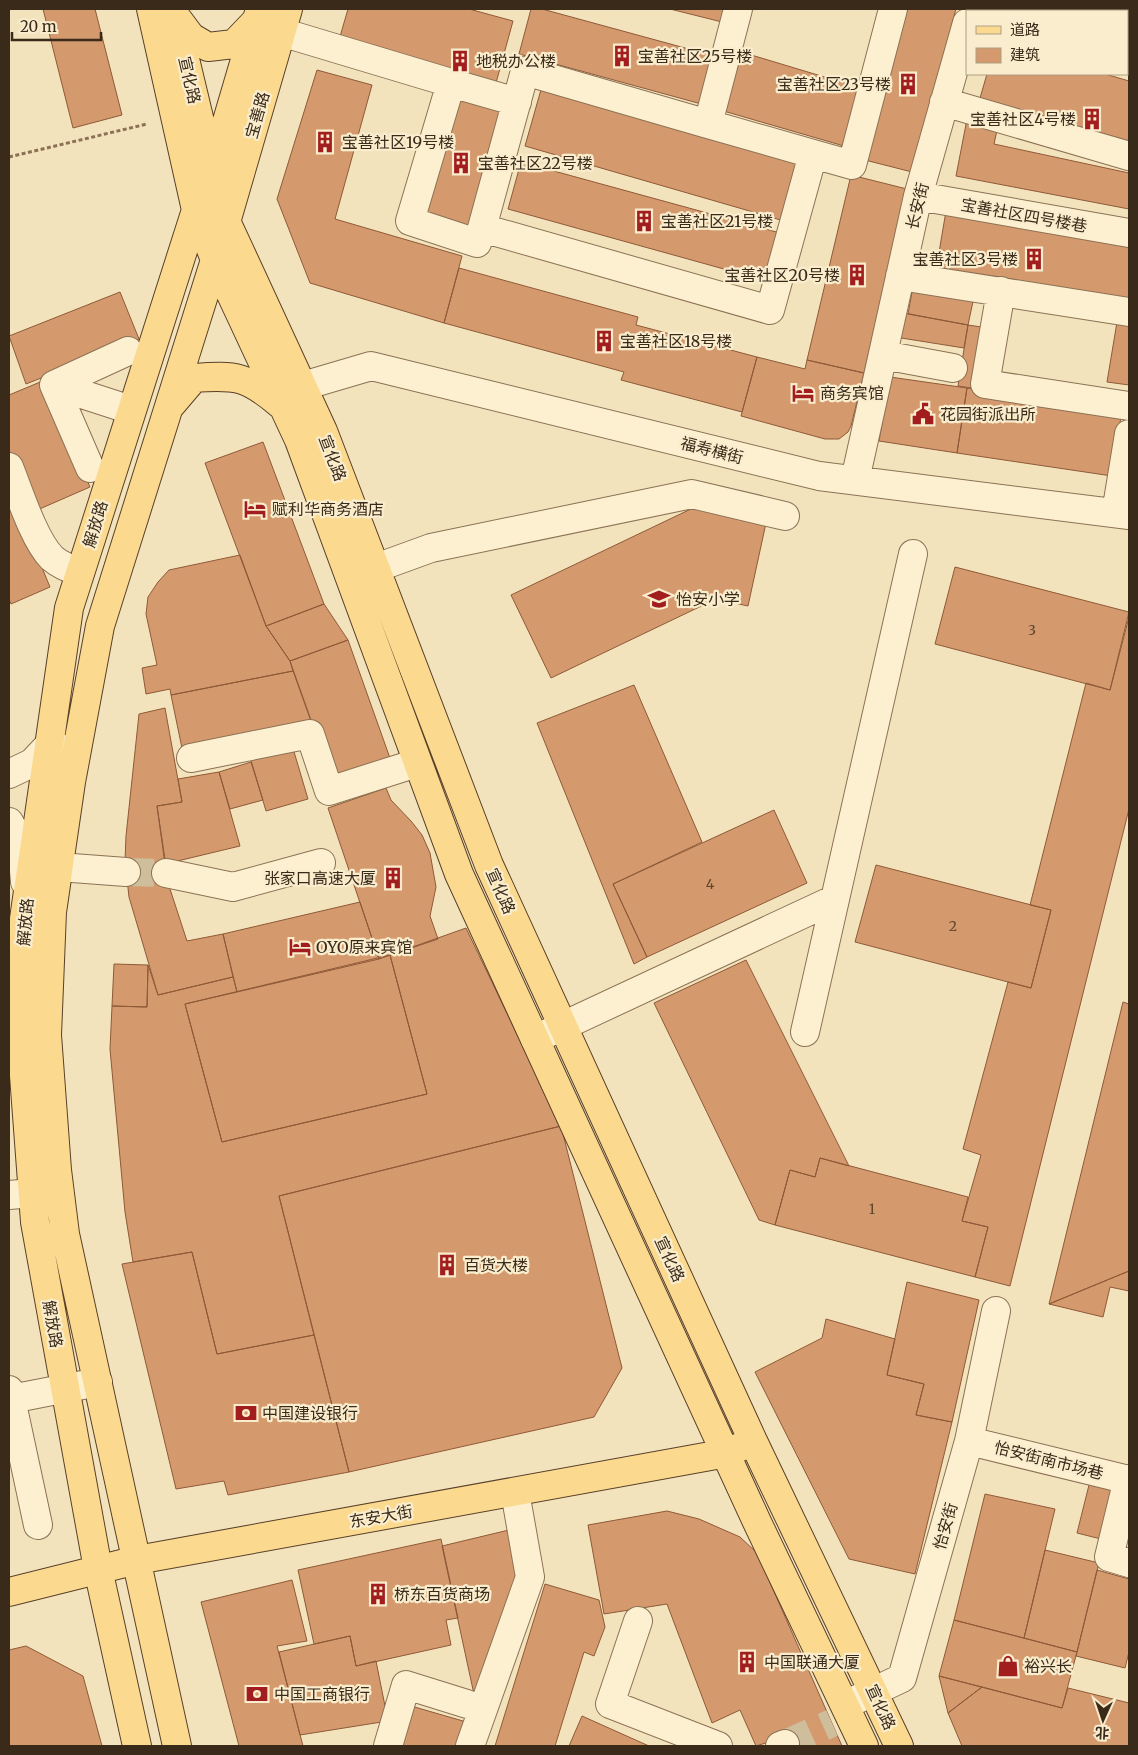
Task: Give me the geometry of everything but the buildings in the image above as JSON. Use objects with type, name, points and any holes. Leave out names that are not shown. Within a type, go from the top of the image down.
[{"type":"main road","points":[[166,10],[191,37],[208,47],[234,44],[258,15]]},
{"type":"main road","name":"宣化路","points":[[166,10],[175,117],[196,210],[215,260],[299,440],[459,874],[727,1454],[842,1715],[864,1746]]},
{"type":"main road","name":"宣化路","points":[[166,10],[226,221],[323,431],[490,865],[753,1441],[899,1746]]},
{"type":"main road","name":"宝善路","points":[[212,172],[258,15]]},
{"type":"main road","name":"宝善路","points":[[226,221],[285,20]]},
{"type":"main road","name":"解放路","points":[[137,1746],[98,1569],[35,1222],[20,1193],[20,1022],[15,976],[69,608],[196,210],[212,172]]},
{"type":"main road","name":"解放路","points":[[177,1746],[65,1234],[47,1035],[54,899],[77,751],[100,626],[226,221]]},
{"type":"main road","points":[[167,410],[194,378],[216,376],[242,378],[260,387],[283,406]]},
{"type":"main road","name":"东安大街","points":[[9,1592],[137,1560],[727,1454],[753,1441]]},
{"type":"street","points":[[708,124],[738,9]]},
{"type":"street","points":[[451,83],[410,221],[477,243],[526,71],[852,165],[893,9]]},
{"type":"street","points":[[285,20],[451,83],[517,102]]},
{"type":"street","name":"长安街","points":[[855,480],[918,196],[966,25]]},
{"type":"street","points":[[944,102],[1129,156]]},
{"type":"street","points":[[482,228],[770,310],[813,154]]},
{"type":"street","name":"宝善社区四号楼巷","points":[[918,196],[1129,233]]},
{"type":"street","points":[[900,276],[1129,312]]},
{"type":"street","points":[[1001,291],[984,384],[1129,406]]},
{"type":"street","points":[[54,385],[128,352]]},
{"type":"street","points":[[883,355],[954,368]]},
{"type":"street","name":"福寿横街","points":[[303,386],[371,366],[819,476],[1123,514]]},
{"type":"street","points":[[54,385],[131,410]]},
{"type":"street","points":[[54,385],[90,468]]},
{"type":"street","points":[[1123,514],[1129,434]]},
{"type":"street","points":[[9,467],[42,546],[53,559],[66,567],[80,572]]},
{"type":"street","points":[[376,568],[431,548],[692,494],[785,516]]},
{"type":"street","points":[[805,1032],[913,554]]},
{"type":"street","points":[[191,758],[310,734],[329,791],[418,763]]},
{"type":"street","points":[[9,774],[32,763],[48,746],[77,751]]},
{"type":"street","points":[[435,810],[464,799]]},
{"type":"street","points":[[9,822],[18,836],[22,848],[27,896],[54,899]]},
{"type":"street","points":[[32,862],[59,867],[126,872]]},
{"type":"street","points":[[166,873],[233,887],[321,863]]},
{"type":"street","points":[[535,1039],[835,899]]},
{"type":"street","points":[[15,976],[49,979]]},
{"type":"street","points":[[20,1193],[60,1191]]},
{"type":"street","name":"怡安街","points":[[842,1715],[874,1692],[902,1678],[969,1441],[996,1311]]},
{"type":"street","points":[[38,1525],[10,1394],[64,1389],[98,1382]]},
{"type":"street","name":"怡安街南市场巷","points":[[969,1441],[1128,1480]]},
{"type":"street","points":[[1128,1480],[1109,1557],[1129,1563]]},
{"type":"street","points":[[470,1746],[530,1577],[515,1492]]},
{"type":"street","points":[[638,1621],[610,1704],[718,1746]]},
{"type":"street","points":[[388,1746],[406,1685],[467,1704]]},
{"type":"path","points":[[9,157],[175,117]]},
{"type":"tunnel","points":[[126,872],[166,873]]},
{"type":"tunnel","points":[[785,1744],[832,1723]]},
{"type":"place","name":"宝善社区25号楼","points":[[622,56]]},
{"type":"place","name":"地税办公楼","points":[[460,61]]},
{"type":"place","name":"宝善社区23号楼","points":[[908,84]]},
{"type":"place","name":"宝善社区4号楼","points":[[1092,119]]},
{"type":"place","name":"宝善社区19号楼","points":[[325,142]]},
{"type":"place","name":"宝善社区22号楼","points":[[461,163]]},
{"type":"place","name":"宝善社区21号楼","points":[[644,221]]},
{"type":"place","name":"宝善社区3号楼","points":[[1034,259]]},
{"type":"place","name":"宝善社区20号楼","points":[[857,275]]},
{"type":"place","name":"宝善社区18号楼","points":[[604,341]]},
{"type":"place","name":"商务宾馆","points":[[803,393]]},
{"type":"place","name":"花园街派出所","points":[[923,414]]},
{"type":"place","name":"赋利华商务酒店","points":[[255,509]]},
{"type":"place","name":"怡安小学","points":[[659,599]]},
{"type":"place","name":"张家口高速大厦","points":[[393,878]]},
{"type":"place","name":"OYO原来宾馆","points":[[300,947]]},
{"type":"place","name":"百货大楼","points":[[447,1265]]},
{"type":"place","name":"中国建设银行","points":[[246,1413]]},
{"type":"place","name":"桥东百货商场","points":[[378,1594]]},
{"type":"place","name":"中国联通大厦","points":[[747,1662]]},
{"type":"place","name":"裕兴长","points":[[1008,1666]]},
{"type":"place","name":"中国工商银行","points":[[257,1694]]}]
